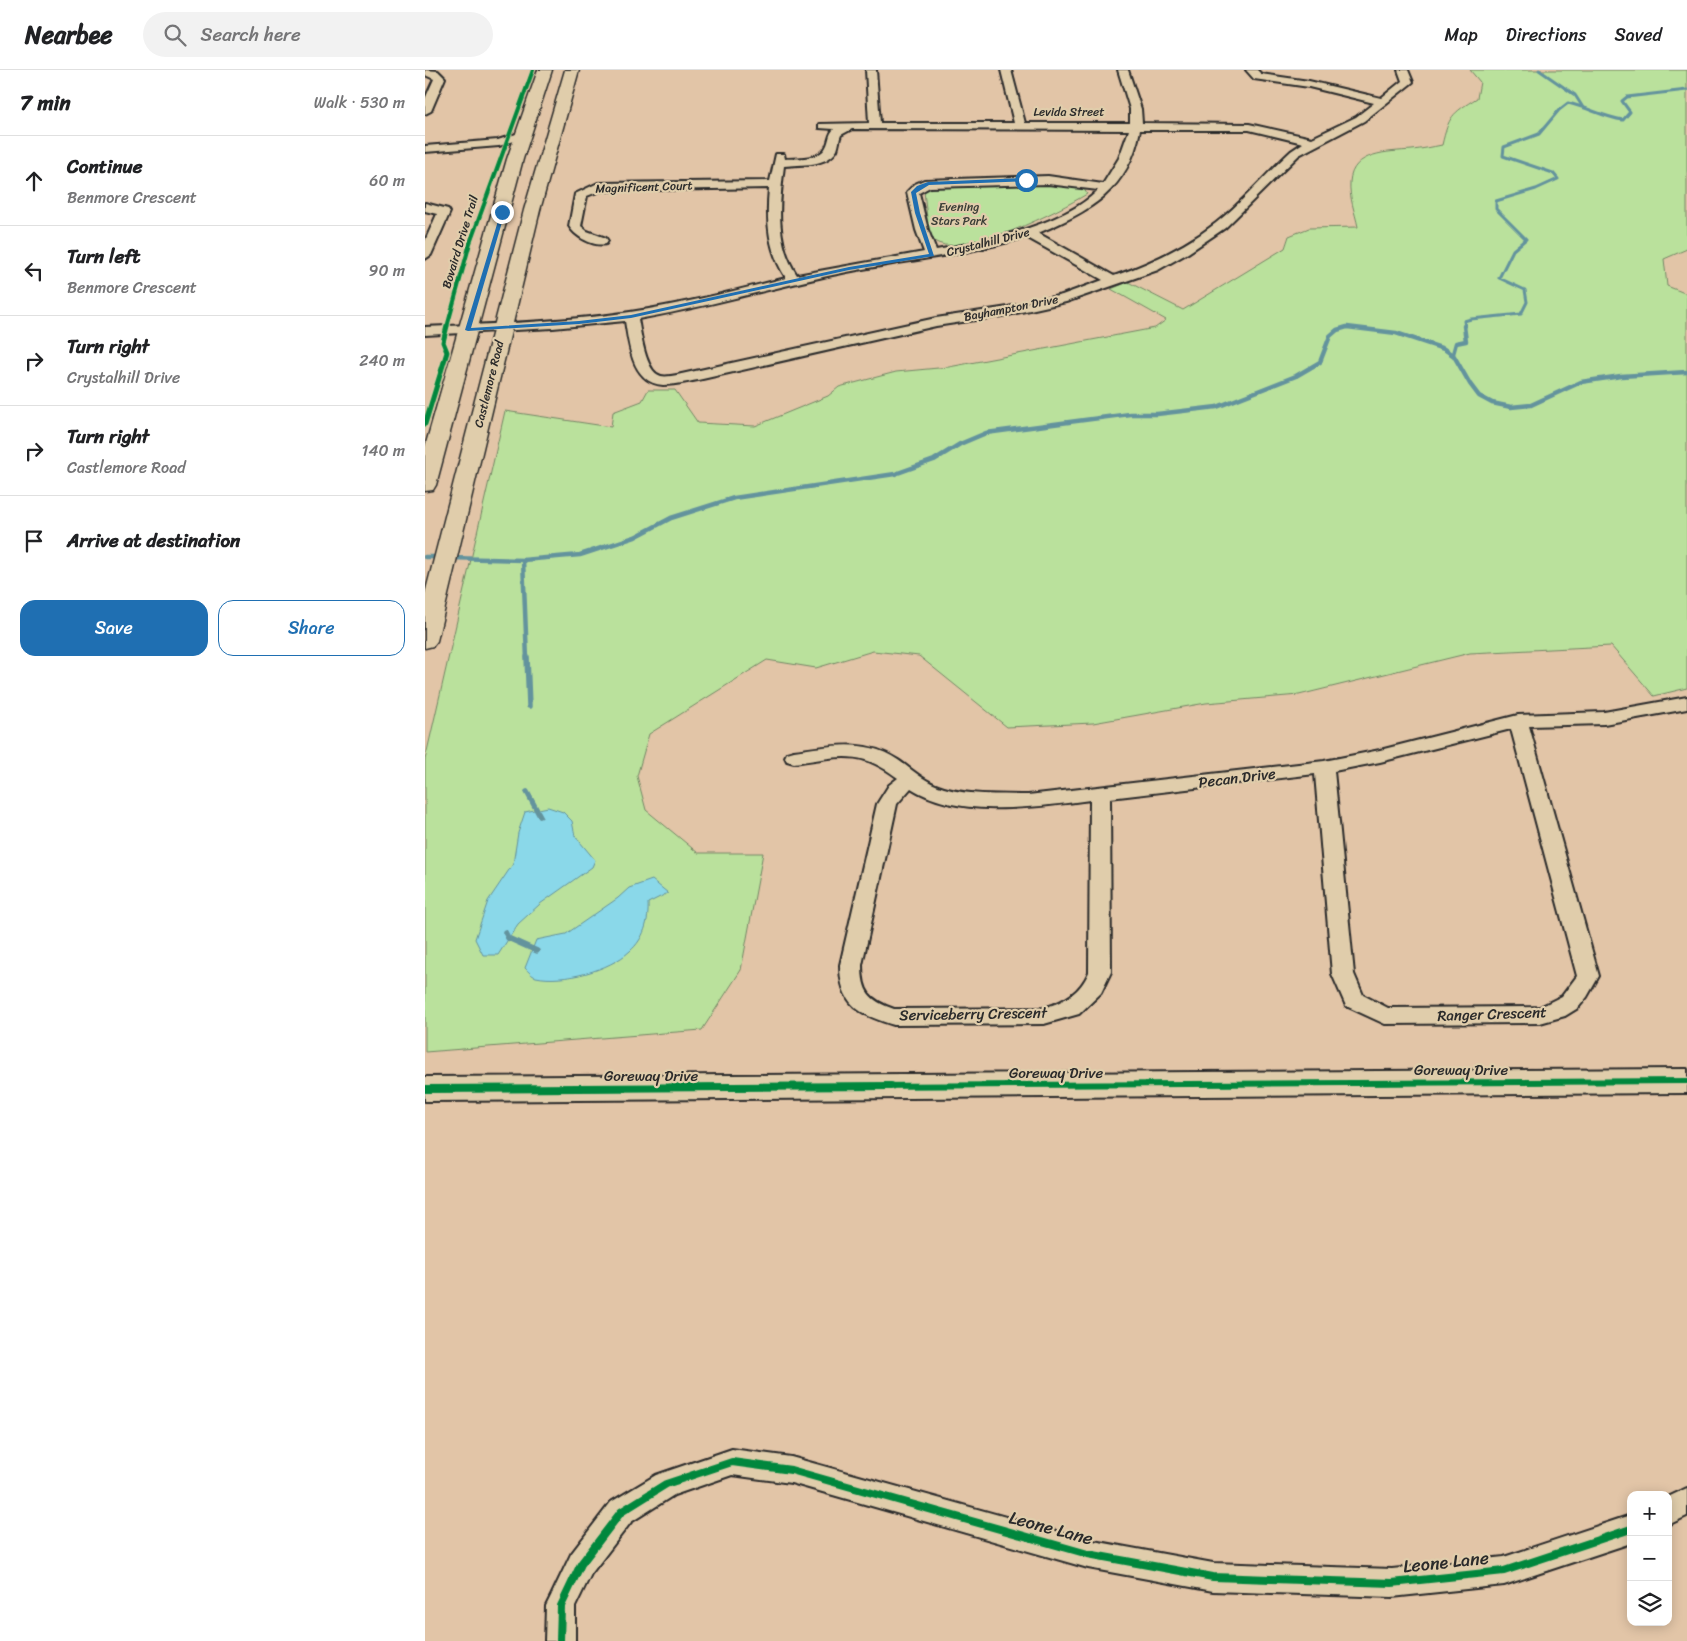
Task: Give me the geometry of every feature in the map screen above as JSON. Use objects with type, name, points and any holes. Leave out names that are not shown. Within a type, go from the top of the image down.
[{"type":"main road","points":[[425,485],[515,159],[545,70]]},
{"type":"main road","name":"Castlemore Road","points":[[425,641],[532,210],[572,70]]},
{"type":"street","points":[[871,70],[875,126]]},
{"type":"street","points":[[1006,70],[1019,126]]},
{"type":"street","name":"Crystalhill Drive","points":[[425,331],[504,328],[631,316],[849,268],[961,250],[1027,232],[1082,208],[1106,188],[1127,151],[1136,126],[1136,113],[1123,70]]},
{"type":"street","points":[[1251,70],[1258,77],[1309,84],[1382,101]]},
{"type":"street","name":"Bayhampton Drive","points":[[631,316],[637,352],[646,373],[655,379],[670,379],[698,376],[936,322],[1066,298],[1153,267],[1184,250],[1221,224],[1295,153],[1360,119],[1408,82],[1403,70]]},
{"type":"street","points":[[425,72],[434,73],[440,78],[425,111]]},
{"type":"street","name":"Levida Street","points":[[823,126],[1249,127],[1313,142]]},
{"type":"street","points":[[794,281],[784,268],[774,242],[776,184],[780,160],[810,160],[827,154],[831,150],[833,135],[851,126]]},
{"type":"street","points":[[425,149],[499,143],[522,135]]},
{"type":"street","points":[[450,148],[495,152],[515,159]]},
{"type":"street","points":[[932,255],[922,230],[913,192],[928,183],[1048,180],[1106,188]]},
{"type":"street","name":"Magnificent Court","points":[[602,242],[582,235],[573,225],[581,194],[589,190],[598,187],[776,184]]},
{"type":"street","points":[[425,207],[444,212],[425,255]]},
{"type":"street","points":[[1027,232],[1115,282]]},
{"type":"street","name":"Pecan Drive","points":[[793,757],[856,751],[877,756],[909,779],[939,793],[980,800],[1028,801],[1100,795],[1324,767],[1380,756],[1518,721],[1604,718],[1687,703]]},
{"type":"street","name":"Ranger Crescent","points":[[1324,767],[1343,974],[1354,1000],[1385,1016],[1541,1015],[1556,1011],[1579,995],[1588,976],[1518,721]]},
{"type":"street","name":"Serviceberry Crescent","points":[[909,779],[896,790],[887,804],[851,965],[850,981],[857,997],[876,1011],[894,1016],[1044,1016],[1071,1008],[1093,987],[1100,972],[1100,795]]},
{"type":"street","name":"Goreway Drive","points":[[425,1089],[1687,1082]]},
{"type":"street","name":"Leone Lane","points":[[560,1641],[561,1606],[565,1597],[581,1564],[621,1512],[666,1484],[732,1462],[791,1470],[1088,1554],[1213,1577],[1393,1583],[1494,1572],[1627,1530]]},
{"type":"street","points":[[1672,1510],[1687,1502]]},
{"type":"green space","points":[[1470,70],[1687,70],[1687,249],[1664,259],[1667,286],[1687,294],[1687,688],[1654,696],[1611,646],[1470,653],[1299,695],[1206,703],[1093,723],[1007,727],[919,656],[873,651],[816,668],[767,660],[649,734],[637,776],[646,810],[698,853],[763,853],[741,970],[702,1030],[425,1052],[425,760],[505,411],[611,427],[613,412],[642,401],[648,390],[675,390],[698,423],[755,426],[828,396],[839,387],[896,372],[949,367],[1155,328],[1166,320],[1111,289],[1128,282],[1183,310],[1285,248],[1289,236],[1309,228],[1358,227],[1350,188],[1352,172],[1357,164],[1373,155],[1442,145],[1452,117],[1456,112],[1477,98],[1480,82]]},
{"type":"green space","name":"Evening Stars Park","points":[[1021,184],[1077,186],[1084,189],[1087,194],[1036,221],[971,244],[952,246],[938,243],[929,236],[924,191],[928,187]]},
{"type":"water","points":[[548,807],[563,812],[572,821],[575,836],[595,860],[592,867],[540,904],[518,924],[498,955],[483,955],[475,939],[488,901],[513,864],[518,833],[525,812]]},
{"type":"water","points":[[652,880],[668,893],[648,903],[645,929],[635,946],[621,958],[599,969],[559,978],[536,977],[525,968],[536,940],[566,934],[618,898],[629,888]]},
{"type":"waterway","points":[[1539,70],[1575,95],[1582,106]]},
{"type":"waterway","points":[[1465,327],[1464,321],[1471,319],[1521,314],[1527,302],[1525,290],[1499,278],[1513,250],[1526,239],[1496,209],[1496,201],[1536,189],[1558,179],[1553,173],[1503,156],[1504,147],[1539,134],[1559,110],[1568,103],[1623,120],[1630,112],[1622,101],[1627,97],[1687,90]]},
{"type":"waterway","points":[[1453,354],[1456,343],[1466,341],[1464,326]]},
{"type":"waterway","points":[[523,560],[580,555],[635,537],[671,518],[734,498],[895,474],[934,460],[960,444],[986,433],[1130,414],[1157,414],[1217,407],[1296,376],[1320,362],[1330,336],[1337,330],[1347,327],[1396,333],[1444,349],[1454,356],[1479,396],[1492,403],[1511,407],[1531,405],[1581,382],[1621,376],[1687,372]]},
{"type":"waterway","points":[[425,557],[440,557]]},
{"type":"waterway","points":[[450,558],[523,560]]},
{"type":"waterway","points":[[523,560],[527,659]]},
{"type":"waterway","points":[[527,657],[529,706]]},
{"type":"waterway","points":[[527,792],[540,816]]},
{"type":"waterway","points":[[505,932],[508,938],[537,951]]},
{"type":"cycle path","name":"Bovaird Drive Trail","points":[[425,424],[447,352],[443,342],[470,243],[533,70]]},
{"type":"cycle path","points":[[425,1089],[1687,1081]]},
{"type":"cycle path","points":[[560,1641],[561,1606],[581,1564],[621,1512],[666,1484],[732,1462],[791,1470],[1088,1554],[1213,1577],[1392,1583],[1504,1571],[1627,1530]]},
{"type":"route","points":[[502,212],[468,330],[579,322],[631,316],[849,268],[932,255],[917,213],[913,192],[919,187],[928,183],[1026,180]]}]
